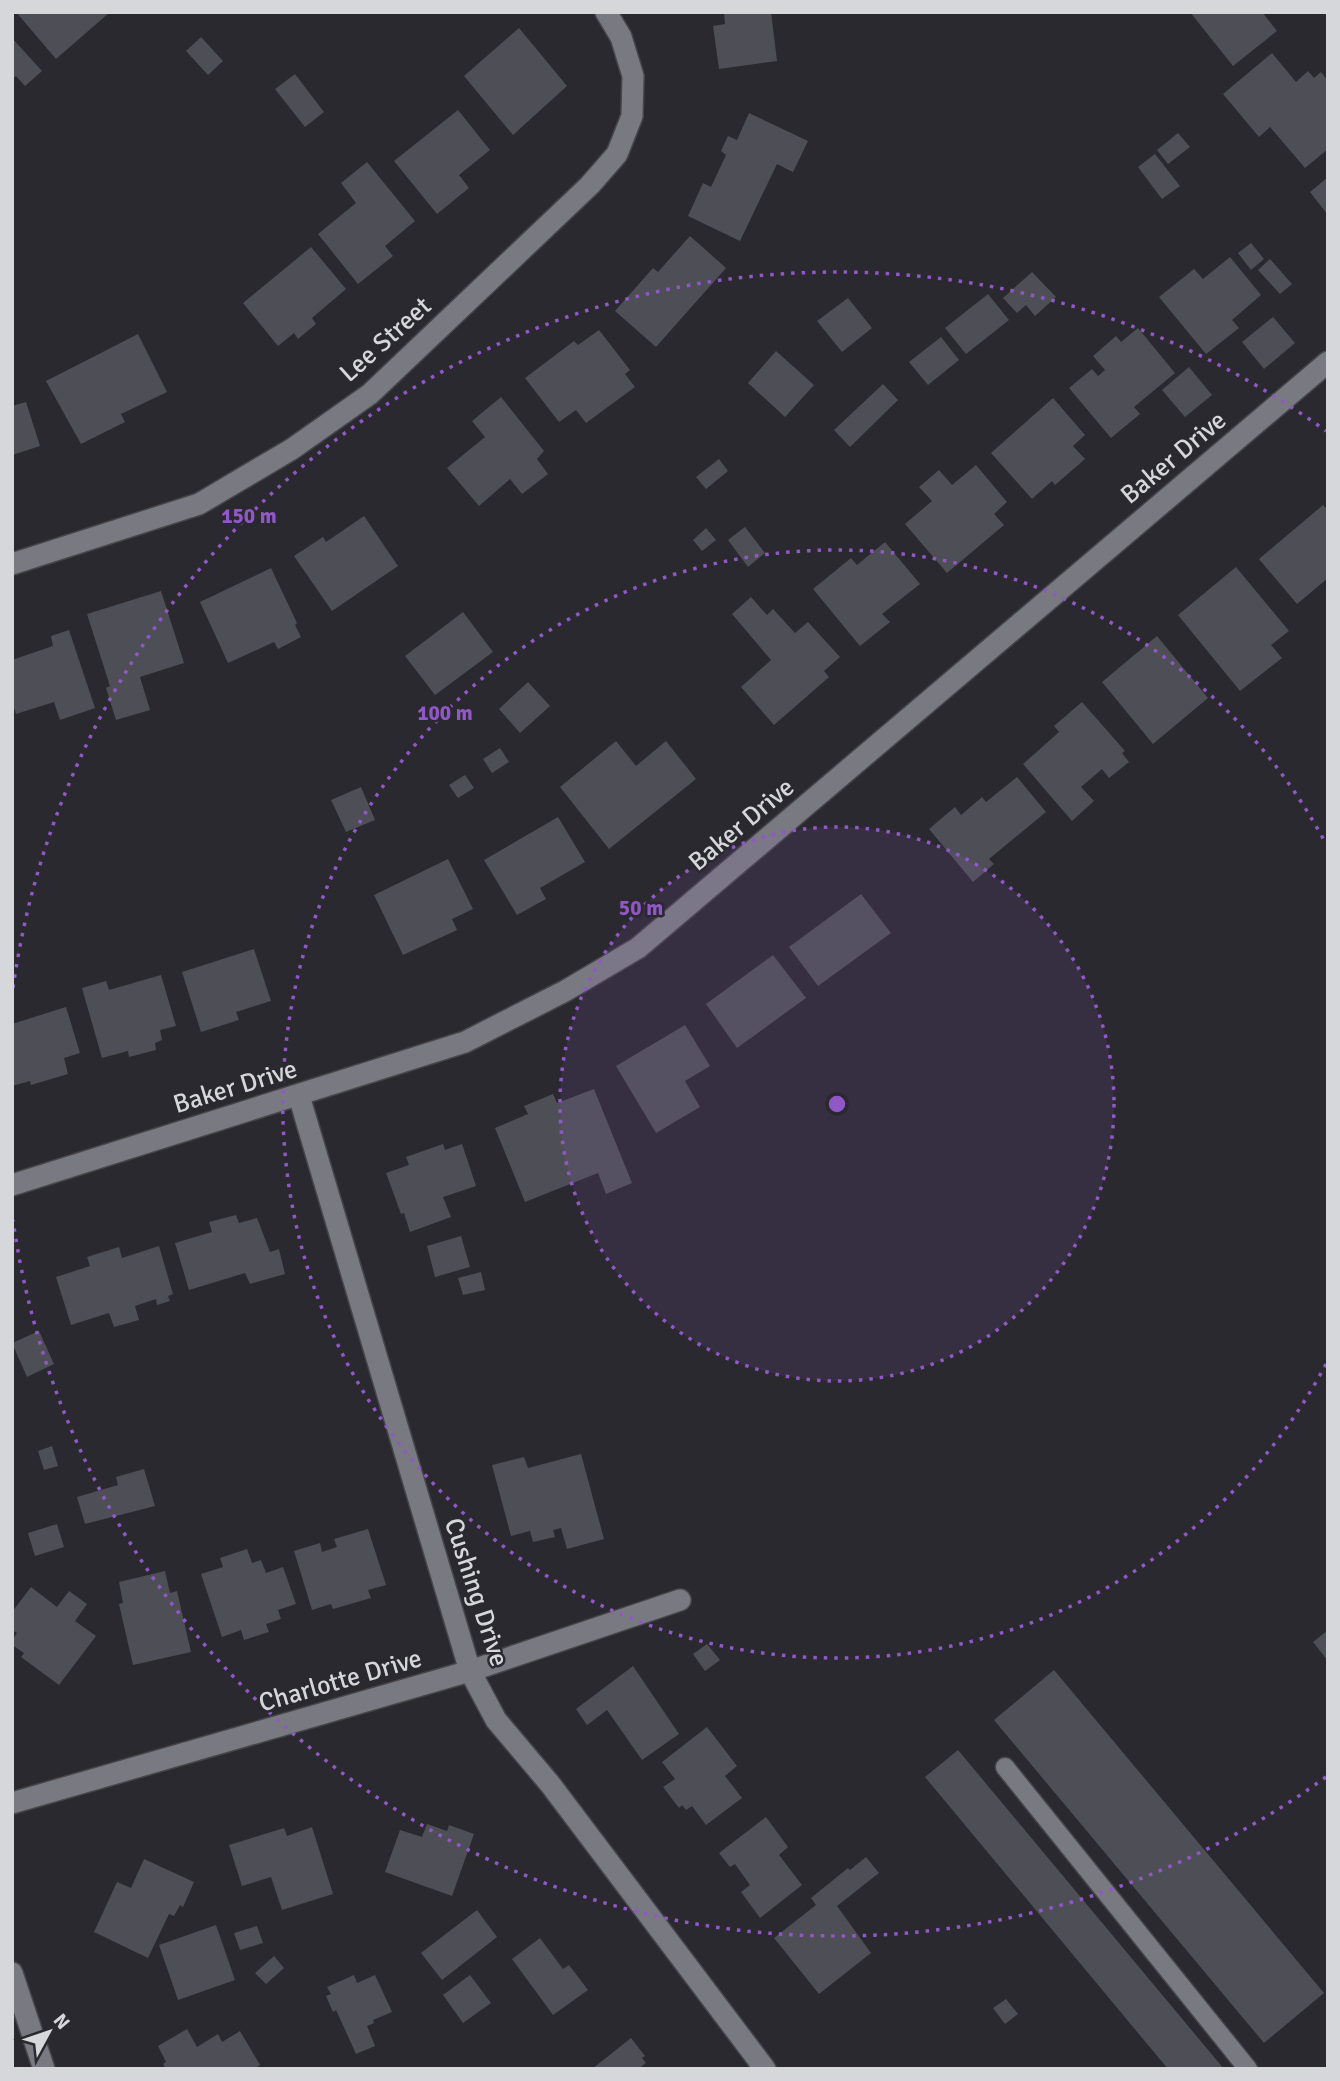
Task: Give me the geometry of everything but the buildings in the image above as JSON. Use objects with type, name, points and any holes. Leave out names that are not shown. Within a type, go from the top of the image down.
[{"type":"street","name":"Lee Street","points":[[12,564],[199,504],[292,449],[370,394],[590,185],[617,154],[632,116],[633,76],[621,37],[606,12]]},
{"type":"street","name":"Baker Drive","points":[[12,1185],[464,1042],[565,991],[638,948],[1328,362]]},
{"type":"street","name":"Cushing Drive","points":[[299,1096],[470,1671],[496,1720],[558,1795],[765,2069]]},
{"type":"street","name":"Charlotte Drive","points":[[12,1803],[470,1671],[680,1600]]},
{"type":"street","points":[[12,1973],[44,2069]]},
{"type":"lane","points":[[1005,1767],[1248,2069]]}]
